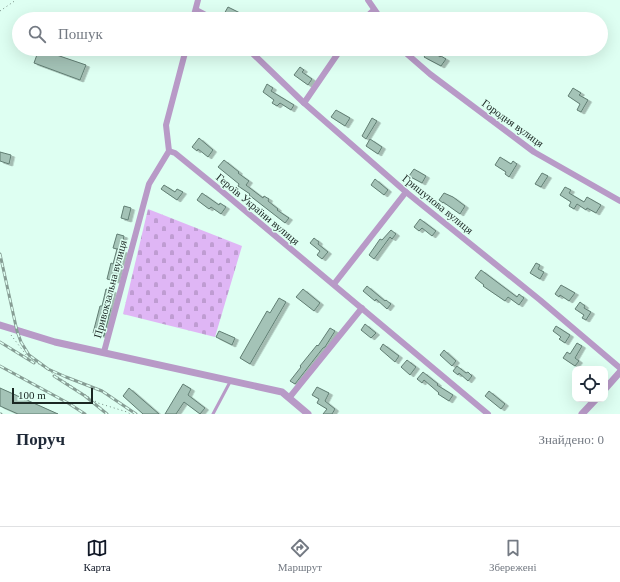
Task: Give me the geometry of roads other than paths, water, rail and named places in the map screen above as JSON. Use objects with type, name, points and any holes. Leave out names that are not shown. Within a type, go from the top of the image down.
[{"type":"street","points":[[198,0],[196,10],[200,12]]},
{"type":"street","points":[[368,0],[374,10]]},
{"type":"street","points":[[168,151],[166,126],[184,56]]},
{"type":"street","name":"Гришунова вулиця","points":[[255,56],[304,103],[406,192],[540,300],[620,368]]},
{"type":"street","points":[[304,103],[336,56]]},
{"type":"street","name":"Городня вулиця","points":[[409,56],[430,74],[534,152],[620,201]]},
{"type":"street","name":"Героїв України вулиця","points":[[168,151],[175,153],[334,284],[488,414]]},
{"type":"street","name":"Привокзальна вулиця","points":[[168,151],[149,184],[104,352],[282,392],[308,414]]},
{"type":"street","points":[[334,284],[406,192]]},
{"type":"street","points":[[289,398],[362,308]]},
{"type":"street","points":[[0,325],[55,342],[104,352]]},
{"type":"street","points":[[608,386],[620,372]]},
{"type":"street","points":[[582,414],[593,402]]},
{"type":"lane","points":[[213,414],[231,380]]},
{"type":"railway","points":[[0,254],[17,331],[21,342],[29,355],[48,369],[102,391],[136,414]]},
{"type":"railway","points":[[0,342],[34,363]]},
{"type":"railway","points":[[0,366],[68,403],[85,414]]},
{"type":"railway","points":[[54,376],[85,396],[107,414]]}]
